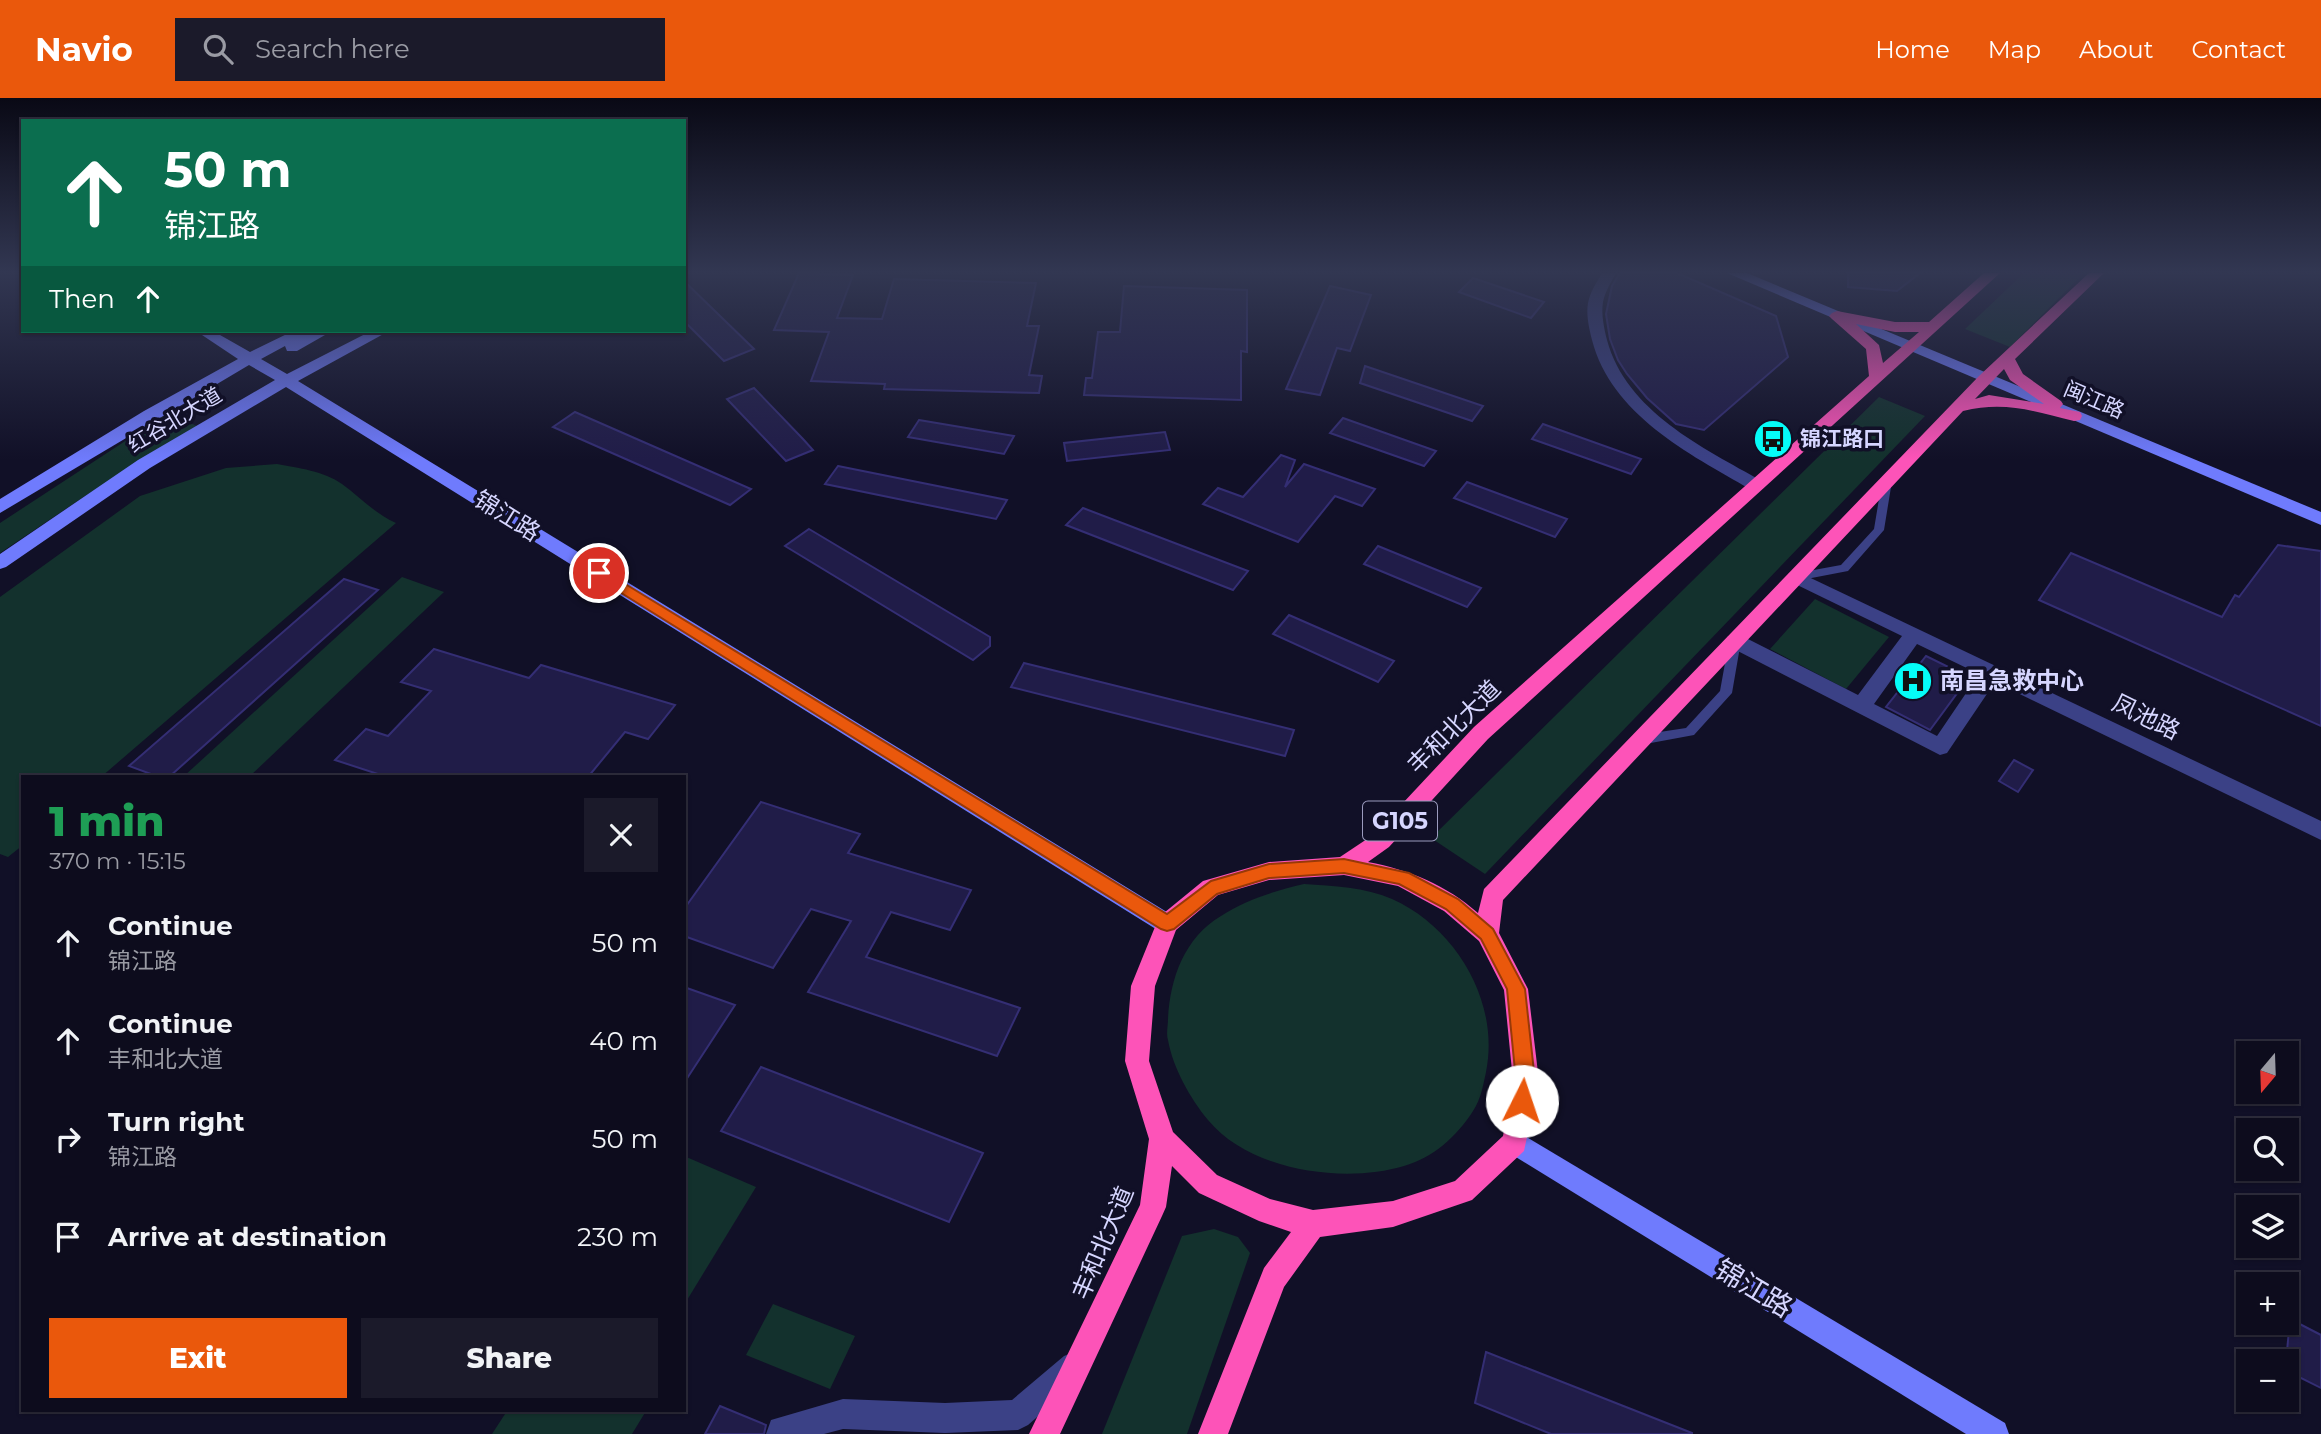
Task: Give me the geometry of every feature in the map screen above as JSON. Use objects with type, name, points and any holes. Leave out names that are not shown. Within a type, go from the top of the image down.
[{"type":"highway","points":[[1859,335],[1874,348],[1877,377]]},
{"type":"highway","name":"丰和北大道","points":[[1044,1434],[1153,1207],[1162,1139],[1137,1061],[1143,986],[1167,924],[1211,888],[1269,871],[1344,866],[1381,841],[1481,733],[1923,335]]},
{"type":"highway","points":[[1487,934],[1492,895],[1957,408],[2031,335]]},
{"type":"highway","points":[[2007,358],[2016,377],[2033,392],[2074,416]]},
{"type":"highway","points":[[1957,408],[1989,400],[2023,404],[2074,416]]},
{"type":"highway","points":[[1162,1139],[1208,1184],[1268,1212],[1313,1224],[1393,1214],[1463,1191],[1515,1142],[1526,1081],[1516,989],[1487,934],[1452,904],[1403,878],[1344,866]]},
{"type":"highway","points":[[1213,1434],[1274,1279],[1313,1224]]},
{"type":"main road","name":"锦江路","points":[[210,335],[287,380],[1167,924]]},
{"type":"main road","name":"红谷北大道","points":[[0,507],[297,335]]},
{"type":"main road","points":[[254,361],[315,335]]},
{"type":"main road","name":"红谷北大道","points":[[0,563],[144,464],[287,380],[374,335]]},
{"type":"main road","name":"闽江路","points":[[1883,335],[2321,519]]},
{"type":"main road","name":"锦江路","points":[[1515,1142],[1994,1434]]},
{"type":"street","points":[[1602,335],[1607,360],[1622,385],[1647,413],[1679,439],[1756,485]]},
{"type":"street","name":"凤池路","points":[[1796,577],[2321,831]]},
{"type":"street","points":[[1861,705],[1913,634]]},
{"type":"street","points":[[1735,641],[1940,747],[1992,671]]},
{"type":"street","points":[[780,1434],[782,1431],[844,1414],[945,1418],[1018,1415],[1079,1362]]},
{"type":"lane","points":[[1640,740],[1690,732],[1726,692],[1735,641]]},
{"type":"green space","points":[[1981,335],[2022,335],[2010,347]]},
{"type":"green space","points":[[1879,397],[1925,416],[1485,874],[1431,838]]},
{"type":"green space","points":[[173,415],[199,427],[85,496],[0,553],[0,523],[162,417]]},
{"type":"green space","points":[[277,464],[327,476],[396,523],[103,775],[21,775],[21,847],[8,857],[0,854],[0,597],[140,496],[226,468]]},
{"type":"green space","points":[[402,577],[444,592],[251,775],[185,775]]},
{"type":"green space","points":[[1815,599],[1889,637],[1846,689],[1770,649]]},
{"type":"green space","points":[[1304,884],[1349,888],[1392,899],[1415,912],[1436,929],[1454,948],[1469,970],[1480,995],[1486,1020],[1489,1046],[1486,1072],[1480,1097],[1467,1120],[1452,1137],[1425,1158],[1404,1166],[1354,1174],[1299,1169],[1273,1162],[1226,1137],[1208,1120],[1178,1072],[1167,1035],[1169,1004],[1176,975],[1188,948],[1208,925],[1231,910],[1261,896]]},
{"type":"green space","points":[[686,1157],[756,1187],[686,1302]]},
{"type":"green space","points":[[1214,1229],[1238,1237],[1250,1253],[1187,1434],[1102,1434],[1182,1236]]},
{"type":"green space","points":[[773,1304],[855,1336],[830,1389],[746,1355]]},
{"type":"green space","points":[[506,1412],[645,1412],[632,1434],[492,1434]]},
{"type":"building","points":[[698,335],[740,335],[754,349],[724,361]]},
{"type":"building","points":[[828,335],[1037,335],[1029,375],[1042,376],[1039,393],[884,389],[885,384],[811,381]]},
{"type":"building","points":[[1098,335],[1247,335],[1247,352],[1241,351],[1241,400],[1084,395],[1086,378],[1092,378]]},
{"type":"building","points":[[1309,335],[1356,335],[1350,351],[1337,348],[1320,395],[1286,389]]},
{"type":"building","points":[[1609,335],[1782,335],[1788,357],[1704,430],[1676,424],[1647,398],[1618,360]]},
{"type":"building","points":[[1365,366],[1483,406],[1472,421],[1360,383]]},
{"type":"building","points":[[754,388],[813,450],[786,461],[727,399]]},
{"type":"building","points":[[575,412],[751,489],[730,505],[553,427]]},
{"type":"building","points":[[1343,418],[1436,451],[1424,466],[1330,433]]},
{"type":"building","points":[[919,420],[1014,436],[1004,454],[908,437]]},
{"type":"building","points":[[1543,424],[1641,459],[1631,474],[1532,439]]},
{"type":"building","points":[[1165,432],[1170,450],[1067,461],[1064,443]]},
{"type":"building","points":[[1281,455],[1295,460],[1285,487],[1304,464],[1375,489],[1362,506],[1335,496],[1298,542],[1203,504],[1218,488],[1243,497]]},
{"type":"building","points":[[838,466],[1007,500],[996,519],[825,484]]},
{"type":"building","points":[[1467,482],[1567,519],[1555,537],[1454,498]]},
{"type":"building","points":[[1083,508],[1248,571],[1233,590],[1066,525]]},
{"type":"building","points":[[809,529],[990,637],[990,646],[973,660],[785,546]]},
{"type":"building","points":[[2278,545],[2321,551],[2321,726],[2039,600],[2071,553],[2222,617],[2235,595],[2239,597]]},
{"type":"building","points":[[1378,546],[1481,588],[1467,607],[1364,564]]},
{"type":"building","points":[[344,579],[378,590],[171,775],[154,775],[129,766]]},
{"type":"building","points":[[1289,615],[1394,661],[1378,682],[1273,634]]},
{"type":"building","points":[[434,649],[529,678],[541,665],[675,705],[648,739],[625,732],[590,775],[381,775],[335,760],[366,729],[388,736],[431,691],[401,682]]},
{"type":"building","points":[[1926,656],[1969,677],[1930,730],[1886,707]]},
{"type":"building","points":[[1024,663],[1294,730],[1285,756],[1011,687]]},
{"type":"building","points":[[2014,760],[2033,770],[2018,792],[1999,781]]},
{"type":"building","points":[[761,802],[860,834],[848,853],[971,890],[950,930],[891,912],[866,957],[1020,1008],[997,1056],[808,992],[851,921],[811,909],[773,968],[686,937],[686,906]]},
{"type":"building","points":[[686,988],[735,1005],[686,1080]]},
{"type":"building","points":[[761,1067],[983,1153],[949,1222],[721,1131]]},
{"type":"building","points":[[2299,1324],[2321,1335],[2321,1388],[2299,1377],[2299,1349],[2287,1349],[2289,1335],[2299,1335]]},
{"type":"building","points":[[1486,1352],[1692,1434],[1551,1434],[1475,1403]]},
{"type":"building","points":[[720,1406],[766,1425],[764,1434],[705,1434]]},
{"type":"place","name":"锦江路口","points":[[1773,439]]},
{"type":"place","name":"南昌急救中心","points":[[1913,681]]},
{"type":"route","points":[[599,573],[1167,924],[1211,888],[1269,871],[1344,866],[1403,878],[1452,904],[1487,934],[1516,989],[1526,1081],[1522,1101]]}]
